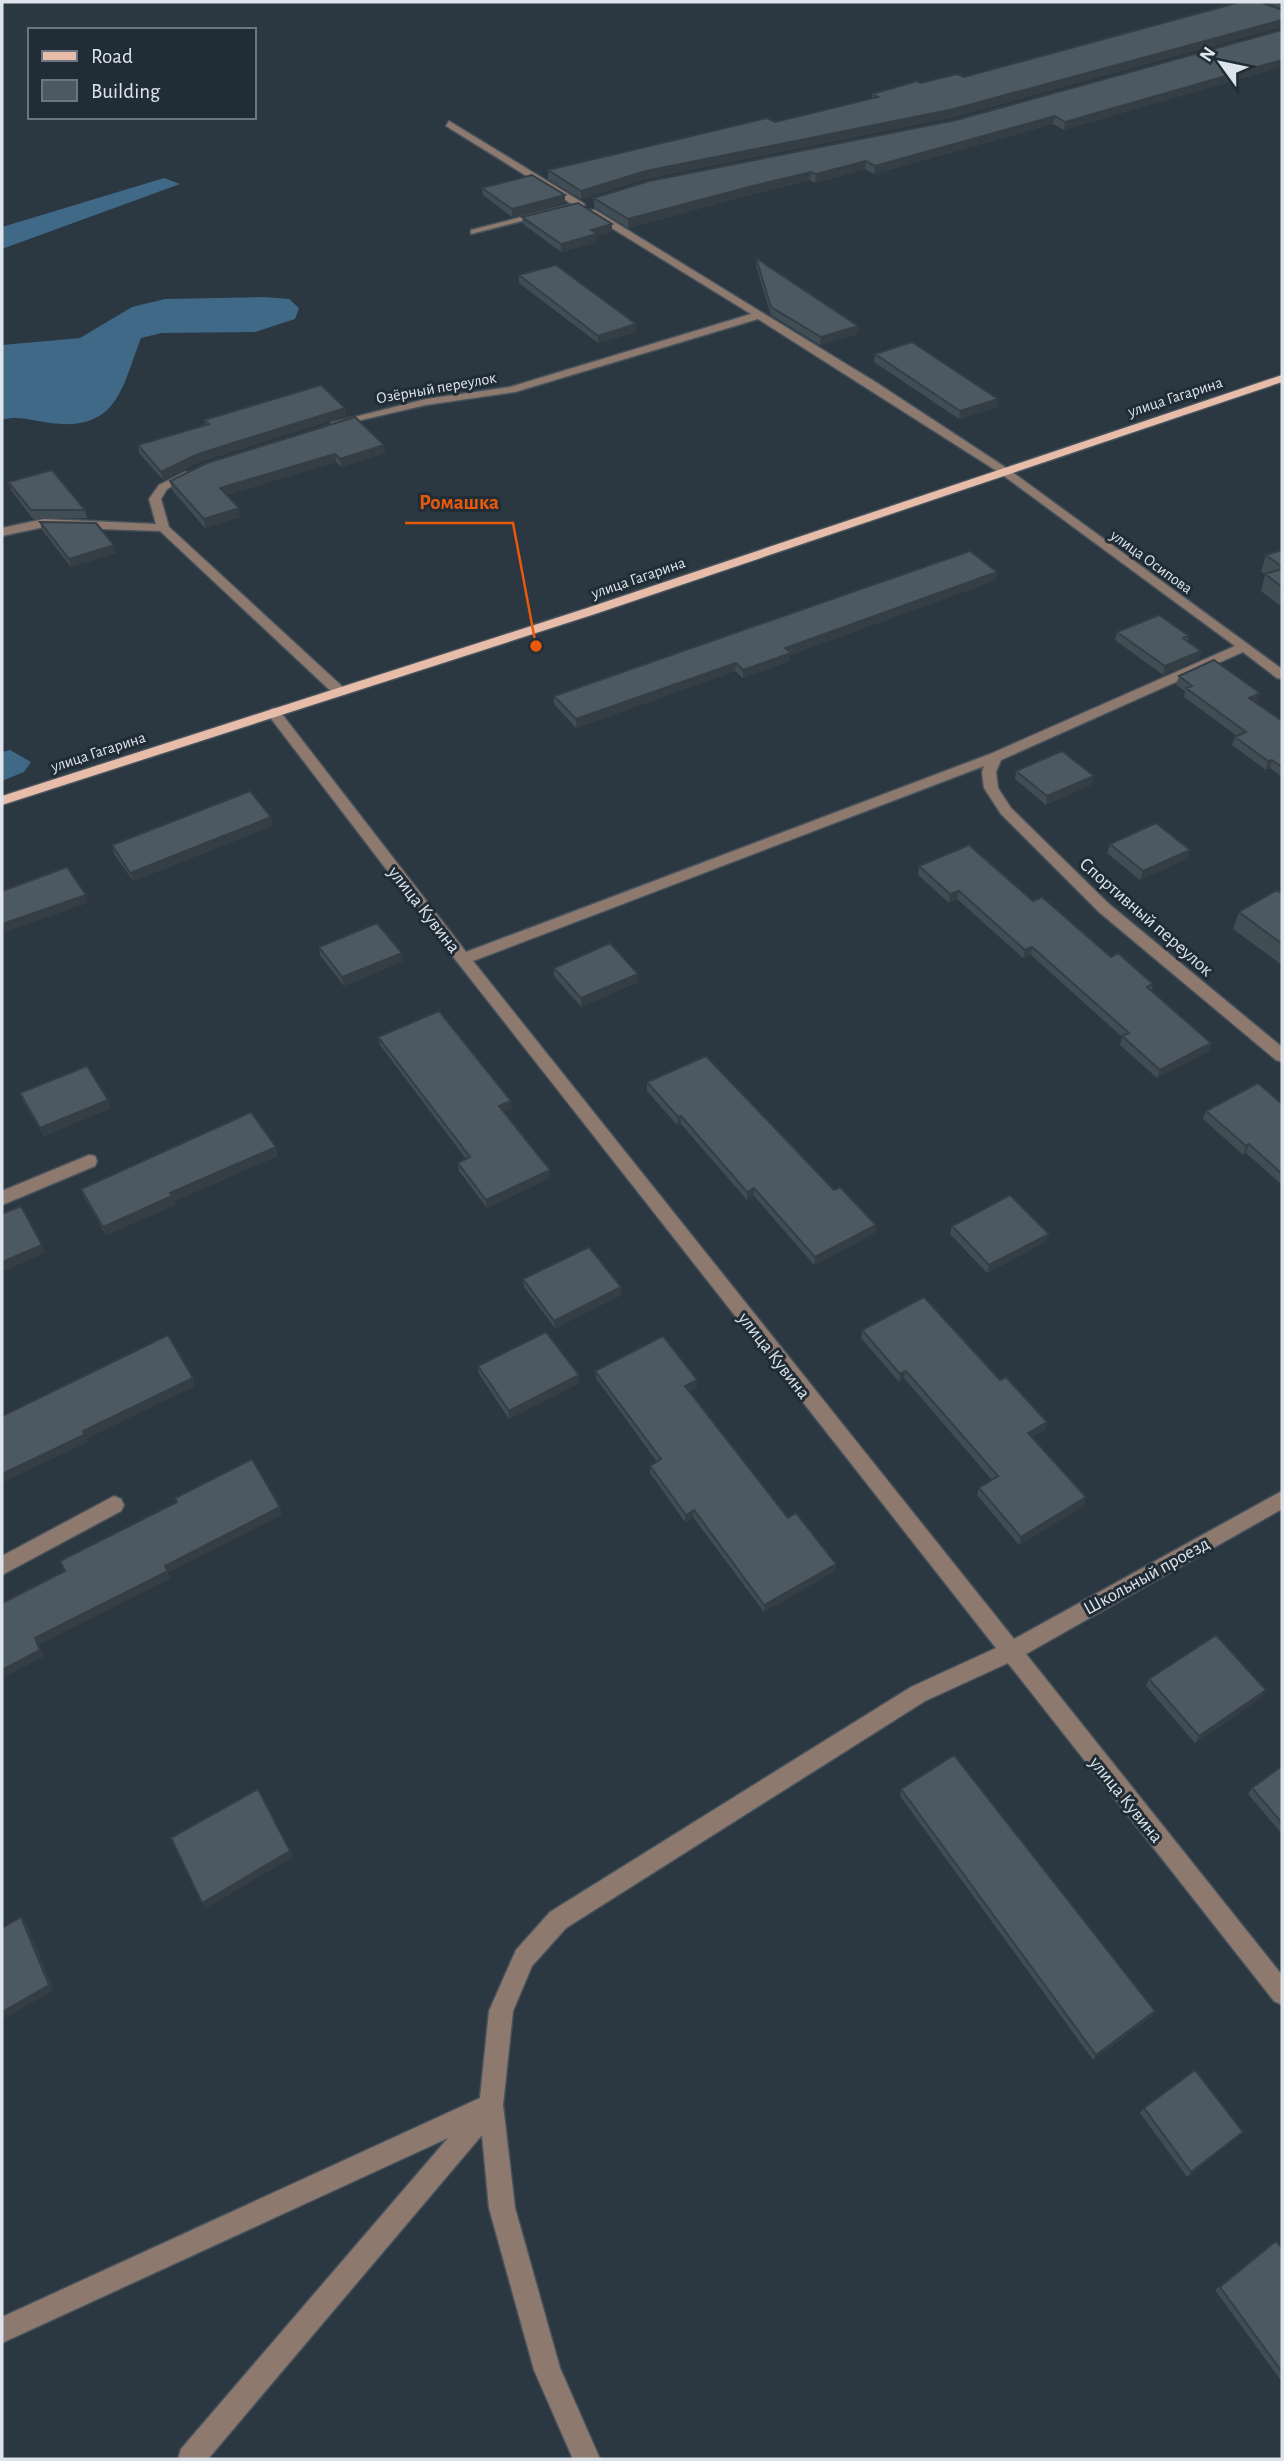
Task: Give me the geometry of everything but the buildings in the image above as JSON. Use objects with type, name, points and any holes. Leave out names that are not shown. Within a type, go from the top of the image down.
[{"type":"main road","name":"улица Гагарина","points":[[2,801],[580,615],[1282,379]]},
{"type":"street","name":"улица Осипова","points":[[449,124],[584,203],[1004,471],[1282,675]]},
{"type":"street","points":[[474,232],[584,203]]},
{"type":"street","name":"Озёрный переулок","points":[[324,429],[377,412],[426,401],[511,390],[759,315]]},
{"type":"street","points":[[204,467],[163,487],[155,499],[163,528],[340,692]]},
{"type":"street","points":[[2,532],[44,523],[163,528]]},
{"type":"street","points":[[463,959],[995,757],[1244,648]]},
{"type":"street","name":"улица Кувина","points":[[273,712],[463,959],[1282,1993]]},
{"type":"street","name":"Спортивный переулок","points":[[995,757],[989,772],[991,788],[1006,811],[1104,908],[1282,1056]]},
{"type":"street","points":[[2,1198],[89,1161]]},
{"type":"street","name":"Школьный проезд","points":[[587,2459],[547,2370],[502,2208],[491,2105],[501,2011],[524,1958],[558,1920],[918,1694],[1010,1652],[1282,1499]]},
{"type":"street","points":[[2,1566],[114,1505]]},
{"type":"street","points":[[2,2330],[491,2105]]},
{"type":"street","points":[[191,2459],[491,2105]]},
{"type":"shaded area","points":[[164,178],[180,184],[2,249],[2,227]]},
{"type":"shaded area","points":[[165,299],[289,299],[299,308],[295,319],[255,332],[162,333],[141,338],[122,389],[104,413],[73,424],[20,418],[2,420],[2,345],[80,338],[132,307]]},
{"type":"shaded area","points":[[10,750],[31,762],[24,772],[2,781],[2,752]]},
{"type":"place","name":"Ромашка","points":[[536,646]]}]
